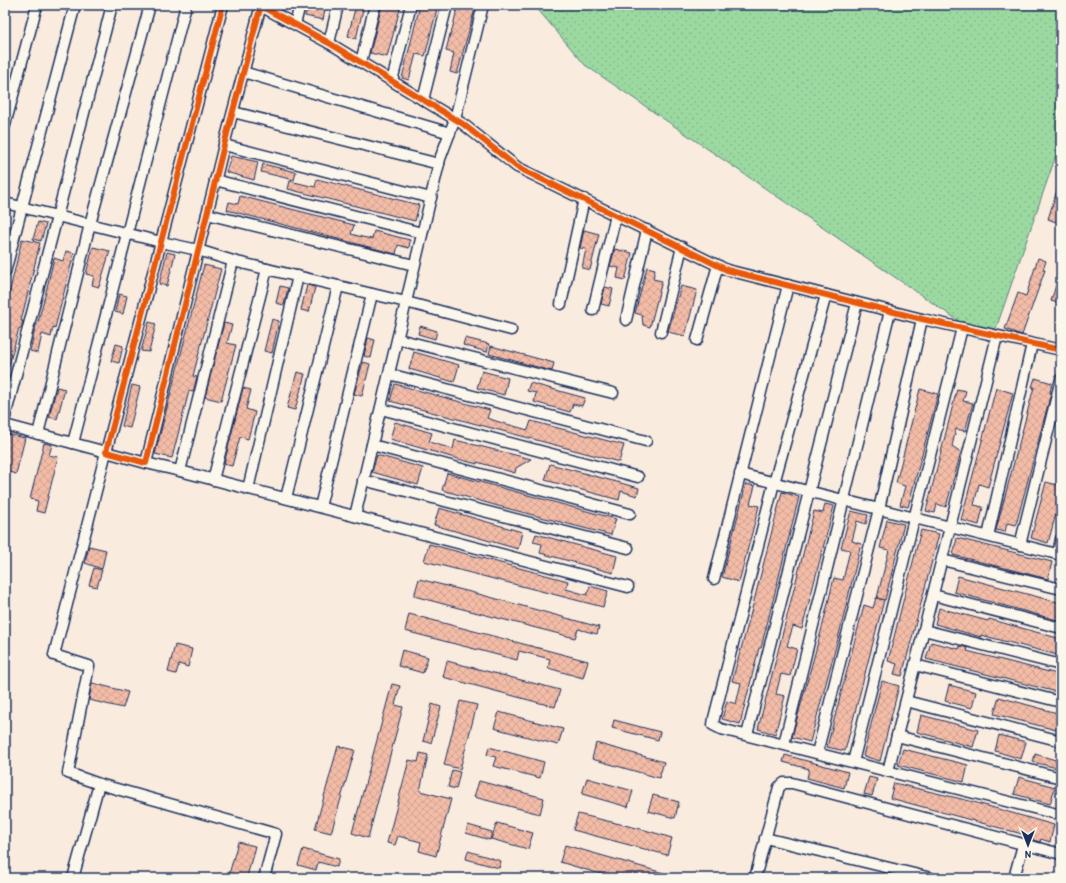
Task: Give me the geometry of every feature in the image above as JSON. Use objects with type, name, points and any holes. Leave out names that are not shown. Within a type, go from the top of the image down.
[{"type":"street","points":[[5,125],[37,5]]},
{"type":"street","points":[[5,272],[75,5]]},
{"type":"street","points":[[5,417],[112,5]]},
{"type":"street","points":[[38,434],[90,224],[150,5]]},
{"type":"street","points":[[73,443],[186,5]]},
{"type":"street","points":[[223,5],[54,655],[89,666],[68,773],[99,784],[276,834],[264,878]]},
{"type":"street","points":[[146,463],[215,180],[261,5],[329,43],[463,124],[517,166],[727,270],[922,319],[1061,350]]},
{"type":"street","points":[[295,24],[300,5]]},
{"type":"street","points":[[329,43],[338,5]]},
{"type":"street","points":[[361,62],[375,5]]},
{"type":"street","points":[[392,81],[411,5]]},
{"type":"street","points":[[423,100],[447,5]]},
{"type":"street","points":[[355,516],[430,198],[439,164],[455,119],[483,5]]},
{"type":"street","points":[[243,72],[450,133]]},
{"type":"street","points":[[233,112],[439,164]]},
{"type":"street","points":[[224,145],[430,198]]},
{"type":"street","points":[[215,180],[422,233]]},
{"type":"street","points":[[561,304],[584,199]]},
{"type":"street","points":[[5,203],[198,250],[233,261],[406,302],[511,330]]},
{"type":"street","points":[[207,214],[414,265]]},
{"type":"street","points":[[593,310],[616,215]]},
{"type":"street","points":[[626,320],[647,230]]},
{"type":"street","points":[[661,332],[682,247]]},
{"type":"street","points":[[180,471],[233,261]]},
{"type":"street","points":[[698,340],[718,265]]},
{"type":"street","points":[[213,480],[266,269]]},
{"type":"street","points":[[248,489],[298,276]]},
{"type":"street","points":[[714,579],[788,285]]},
{"type":"street","points":[[286,498],[338,286]]},
{"type":"street","points":[[320,507],[372,294]]},
{"type":"street","points":[[826,295],[774,483],[713,725],[721,729],[747,736],[1061,814]]},
{"type":"street","points":[[747,736],[857,303]]},
{"type":"street","points":[[784,744],[890,311]]},
{"type":"street","points":[[817,753],[879,509],[922,319]]},
{"type":"street","points":[[853,762],[962,328]]},
{"type":"street","points":[[888,771],[997,336]]},
{"type":"street","points":[[398,338],[613,393]]},
{"type":"street","points":[[988,536],[1032,344]]},
{"type":"street","points":[[389,374],[646,441]]},
{"type":"street","points":[[1020,544],[1061,379]]},
{"type":"street","points":[[381,409],[638,477]]},
{"type":"street","points":[[5,424],[146,463],[628,587]]},
{"type":"street","points":[[372,445],[630,514]]},
{"type":"street","points":[[740,474],[1059,554],[1061,540]]},
{"type":"street","points":[[363,480],[628,548]]},
{"type":"street","points":[[942,560],[1061,590]]},
{"type":"street","points":[[933,595],[1061,628]]},
{"type":"street","points":[[924,630],[1061,665]]},
{"type":"street","points":[[915,665],[1061,702]]},
{"type":"street","points":[[906,701],[1061,741]]},
{"type":"street","points":[[897,736],[1061,778]]},
{"type":"street","points":[[755,878],[779,787],[784,782],[792,782],[1022,845],[1061,854]]},
{"type":"street","points":[[73,878],[99,784]]},
{"type":"street","points":[[765,838],[932,878]]},
{"type":"street","points":[[1014,878],[1022,845]]},
{"type":"green space","points":[[534,5],[1061,5],[1061,141],[991,343],[585,65]]},
{"type":"building","points":[[308,5],[326,5],[323,20],[305,16]]},
{"type":"building","points":[[356,5],[364,5],[356,39],[348,36]]},
{"type":"building","points":[[382,5],[401,5],[387,57],[370,53]]},
{"type":"building","points":[[420,5],[438,5],[425,56],[416,54],[409,80],[402,78]]},
{"type":"building","points":[[458,5],[476,5],[457,74],[450,72],[454,53],[446,51]]},
{"type":"building","points":[[231,156],[258,162],[254,180],[226,172]]},
{"type":"building","points":[[263,164],[296,172],[294,180],[261,172]]},
{"type":"building","points":[[317,179],[419,205],[415,221],[288,189],[290,181],[315,187]]},
{"type":"building","points":[[1059,184],[1061,184],[1061,207],[1056,222],[1048,219]]},
{"type":"building","points":[[240,196],[354,225],[351,234],[362,237],[372,239],[374,231],[410,240],[409,248],[398,245],[396,254],[227,210],[229,202],[238,204]]},
{"type":"building","points":[[38,222],[46,224],[41,241],[33,239]]},
{"type":"building","points":[[584,230],[599,234],[590,270],[582,268],[586,249],[580,248]]},
{"type":"building","points":[[22,239],[40,243],[21,321],[23,321],[21,329],[19,328],[8,369],[5,369],[5,311]]},
{"type":"building","points":[[93,247],[110,251],[99,287],[92,285],[94,276],[86,274]]},
{"type":"building","points":[[615,249],[632,253],[625,280],[617,278],[619,268],[610,266]]},
{"type":"building","points":[[66,251],[74,253],[55,328],[53,327],[51,337],[42,334],[38,353],[30,351],[54,258],[63,261]]},
{"type":"building","points":[[167,252],[175,254],[167,286],[159,284]]},
{"type":"building","points":[[1038,258],[1046,261],[1043,270],[1045,270],[1022,335],[1005,329],[1018,293],[1026,296]]},
{"type":"building","points":[[204,265],[221,269],[193,376],[197,377],[193,392],[189,391],[172,458],[155,454]]},
{"type":"building","points":[[647,267],[655,269],[653,279],[662,281],[650,327],[643,325],[642,315],[635,313]]},
{"type":"building","points":[[1059,276],[1061,276],[1061,304],[1051,301]]},
{"type":"building","points":[[307,285],[315,287],[309,312],[301,310]]},
{"type":"building","points":[[280,286],[288,288],[284,305],[276,303]]},
{"type":"building","points":[[681,286],[697,290],[685,336],[668,332]]},
{"type":"building","points":[[605,287],[613,289],[609,306],[601,304]]},
{"type":"building","points":[[119,294],[127,296],[123,314],[115,312]]},
{"type":"building","points":[[272,319],[279,321],[272,353],[264,351]]},
{"type":"building","points":[[149,322],[156,324],[149,352],[141,351]]},
{"type":"building","points":[[224,323],[232,325],[227,343],[236,345],[221,401],[205,397]]},
{"type":"building","points":[[420,326],[437,331],[435,339],[418,334]]},
{"type":"building","points":[[368,338],[375,340],[371,358],[364,356]]},
{"type":"building","points":[[465,338],[489,344],[487,352],[463,345]]},
{"type":"building","points":[[116,344],[123,346],[119,363],[111,361]]},
{"type":"building","points":[[491,346],[554,363],[552,371],[489,354]]},
{"type":"building","points":[[414,352],[459,365],[454,382],[409,369]]},
{"type":"building","points":[[363,362],[370,364],[362,396],[354,394]]},
{"type":"building","points":[[482,371],[508,378],[504,395],[477,388]]},
{"type":"building","points":[[297,372],[305,374],[295,410],[287,408]]},
{"type":"building","points":[[1035,378],[1052,383],[1051,393],[1016,525],[1007,523],[1005,532],[996,530],[1034,387],[1032,387]]},
{"type":"building","points":[[530,383],[585,398],[582,406],[573,404],[570,412],[534,402],[536,393],[527,391]]},
{"type":"building","points":[[395,384],[490,410],[487,418],[528,430],[531,421],[624,445],[619,462],[390,401]]},
{"type":"building","points":[[132,385],[140,387],[130,428],[122,426]]},
{"type":"building","points":[[57,387],[65,389],[57,419],[49,417]]},
{"type":"building","points":[[243,388],[251,390],[246,409],[255,412],[248,439],[240,437],[232,466],[224,464]]},
{"type":"building","points":[[996,388],[1013,393],[988,487],[979,484],[974,505],[983,507],[979,525],[961,520]]},
{"type":"building","points":[[920,389],[938,394],[908,507],[900,505],[905,486],[896,483]]},
{"type":"building","points":[[957,389],[966,391],[963,401],[973,403],[965,431],[956,429],[952,446],[961,452],[946,507],[937,504],[935,513],[926,511]]},
{"type":"building","points":[[395,422],[432,433],[429,442],[453,449],[455,440],[531,459],[516,468],[515,473],[477,462],[477,464],[458,459],[390,439]]},
{"type":"building","points":[[8,434],[25,438],[16,474],[5,471],[5,446]]},
{"type":"building","points":[[44,443],[52,445],[49,455],[58,457],[44,513],[36,511],[38,501],[30,499]]},
{"type":"building","points":[[377,455],[423,468],[418,485],[372,472]]},
{"type":"building","points":[[550,464],[639,488],[637,496],[621,491],[619,500],[545,480]]},
{"type":"building","points":[[447,473],[616,519],[611,535],[442,490]]},
{"type":"building","points":[[1046,482],[1061,486],[1061,495],[1048,543],[1031,538]]},
{"type":"building","points":[[746,484],[755,486],[750,504],[759,506],[739,582],[722,577]]},
{"type":"building","points":[[782,492],[799,497],[761,648],[759,648],[740,724],[722,719],[727,701],[736,704],[741,683],[732,681]]},
{"type":"building","points":[[825,504],[834,506],[802,629],[793,626],[787,646],[797,649],[790,676],[781,674],[776,694],[785,696],[775,734],[758,729],[814,511],[823,513]]},
{"type":"building","points":[[439,508],[522,532],[518,549],[434,525]]},
{"type":"building","points":[[851,511],[868,515],[866,524],[857,521],[852,541],[861,544],[838,639],[810,742],[792,737],[834,578],[843,580],[850,550],[841,548]]},
{"type":"building","points":[[887,520],[904,524],[885,600],[877,598],[889,550],[880,548]]},
{"type":"building","points":[[921,530],[939,534],[902,676],[894,674],[897,664],[888,661]]},
{"type":"building","points":[[536,534],[617,556],[613,573],[540,553],[542,544],[533,542]]},
{"type":"building","points":[[957,538],[1052,562],[1048,579],[953,555]]},
{"type":"building","points":[[429,544],[568,581],[566,589],[587,595],[590,586],[608,591],[603,607],[424,561]]},
{"type":"building","points":[[89,546],[106,550],[102,569],[85,563]]},
{"type":"building","points":[[94,568],[102,570],[97,587],[89,585]]},
{"type":"building","points":[[958,576],[1061,603],[1057,620],[954,592]]},
{"type":"building","points":[[419,579],[599,627],[597,634],[578,629],[575,638],[414,596]]},
{"type":"building","points":[[876,598],[884,600],[845,751],[827,747],[864,605],[873,608]]},
{"type":"building","points":[[939,608],[988,621],[989,619],[1061,639],[1061,656],[981,635],[981,637],[935,624]]},
{"type":"building","points":[[409,614],[588,661],[583,678],[548,668],[550,659],[519,651],[517,660],[405,631]]},
{"type":"building","points":[[931,642],[959,649],[960,646],[968,648],[967,651],[1061,675],[1061,693],[926,659]]},
{"type":"building","points":[[175,645],[192,649],[188,667],[179,664],[176,674],[168,672]]},
{"type":"building","points":[[402,650],[428,657],[423,673],[398,666]]},
{"type":"building","points":[[447,661],[560,690],[555,707],[443,677]]},
{"type":"building","points":[[882,681],[899,686],[880,761],[863,756]]},
{"type":"building","points":[[92,683],[128,692],[123,708],[89,700]]},
{"type":"building","points":[[392,684],[400,686],[395,705],[403,707],[368,838],[352,833]]},
{"type":"building","points":[[949,685],[976,692],[972,708],[945,701]]},
{"type":"building","points":[[999,697],[1061,714],[1060,731],[994,714]]},
{"type":"building","points":[[460,701],[477,705],[460,769],[444,765]]},
{"type":"building","points":[[432,704],[441,707],[431,743],[423,741]]},
{"type":"building","points":[[499,712],[563,729],[558,745],[494,728]]},
{"type":"building","points":[[921,715],[978,730],[973,747],[917,732]]},
{"type":"building","points":[[614,720],[660,732],[658,740],[612,728]]},
{"type":"building","points":[[999,735],[1026,742],[1021,759],[995,751]]},
{"type":"building","points":[[596,743],[664,762],[659,778],[592,759]]},
{"type":"building","points":[[338,746],[355,750],[331,833],[315,829]]},
{"type":"building","points":[[489,747],[544,762],[540,778],[493,766],[496,757],[487,755]]},
{"type":"building","points":[[903,749],[968,765],[964,782],[898,765]]},
{"type":"building","points":[[420,753],[428,755],[420,791],[451,799],[436,856],[419,851],[421,842],[398,836],[395,845],[387,843],[409,760],[418,762]]},
{"type":"building","points":[[1035,754],[1059,761],[1057,768],[1033,762]]},
{"type":"building","points":[[785,755],[848,772],[844,788],[807,778],[809,769],[783,762]]},
{"type":"building","points":[[452,770],[460,772],[456,789],[448,787]]},
{"type":"building","points":[[869,777],[877,779],[872,796],[864,794]]},
{"type":"building","points":[[1019,777],[1055,787],[1050,804],[1014,794]]},
{"type":"building","points":[[587,778],[633,791],[628,807],[582,794]]},
{"type":"building","points":[[479,781],[544,798],[540,814],[474,797]]},
{"type":"building","points":[[894,783],[970,801],[1054,825],[1050,842],[1041,839],[1040,842],[1033,840],[1033,837],[890,798]]},
{"type":"building","points":[[653,795],[679,802],[675,818],[648,811]]},
{"type":"building","points":[[578,814],[672,838],[667,855],[573,830]]},
{"type":"building","points":[[497,823],[533,833],[528,849],[491,839]]},
{"type":"building","points":[[468,825],[492,832],[490,840],[466,833]]},
{"type":"building","points":[[238,842],[255,846],[248,873],[246,878],[228,878]]},
{"type":"building","points":[[565,845],[674,876],[674,878],[617,878],[560,862]]},
{"type":"building","points":[[303,849],[339,859],[337,867],[318,862],[316,870],[298,865]]},
{"type":"building","points":[[468,851],[501,861],[499,868],[466,859]]},
{"type":"cycle path","points":[[223,5],[106,452],[146,463],[224,145],[261,5]]},
{"type":"cycle path","points":[[259,5],[329,43],[463,124],[517,167],[727,270],[922,319],[1061,350]]}]
